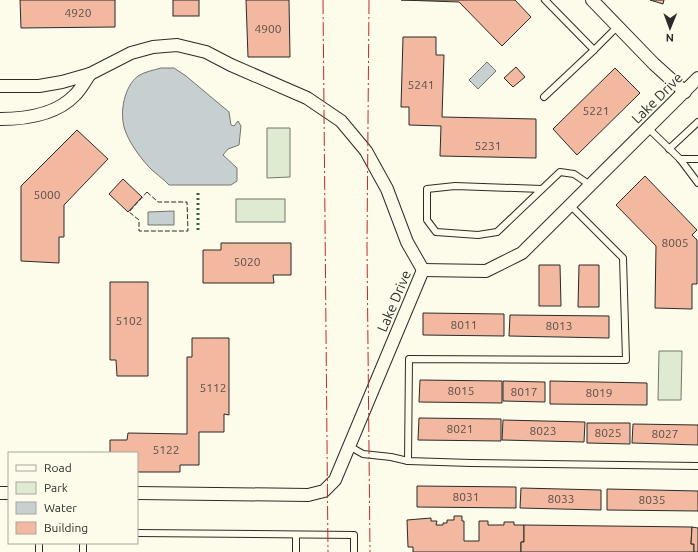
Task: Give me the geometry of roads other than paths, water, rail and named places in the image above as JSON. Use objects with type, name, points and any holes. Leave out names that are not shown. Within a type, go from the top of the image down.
[{"type":"street","points":[[592,0],[654,64],[685,92]]},
{"type":"street","points":[[0,86],[39,86],[90,74],[131,53],[153,46],[177,45],[206,52],[231,65],[307,98],[341,121],[366,151],[386,189],[407,242],[423,270]]},
{"type":"street","points":[[0,119],[32,117],[44,114],[75,95],[90,74]]},
{"type":"street","name":"Lake Drive","points":[[138,493],[308,495],[324,491],[335,480],[423,270],[486,271],[522,253],[698,78]]},
{"type":"lane","points":[[545,0],[594,50]]},
{"type":"lane","points":[[544,97],[618,26]]},
{"type":"lane","points":[[669,149],[698,122]]},
{"type":"lane","points":[[648,128],[680,159],[698,183]]},
{"type":"lane","points":[[680,159],[698,159]]},
{"type":"lane","points":[[542,188],[455,186],[427,189],[427,220],[436,232],[478,235],[497,232],[560,172],[574,174],[590,186]]},
{"type":"lane","points":[[408,460],[410,360],[626,360],[623,258],[570,205]]},
{"type":"lane","points":[[349,446],[363,454],[408,460],[471,463],[698,466]]},
{"type":"lane","points":[[138,533],[354,536],[354,552]]},
{"type":"lane","points":[[296,535],[296,552]]},
{"type":"water","points":[[487,62],[496,71],[478,89],[469,80]]},
{"type":"water","points":[[161,68],[174,68],[186,76],[229,112],[231,125],[234,126],[238,121],[241,126],[239,145],[228,149],[223,155],[237,168],[237,181],[231,185],[169,185],[148,166],[131,143],[123,121],[123,107],[126,93],[129,86],[138,76]]},
{"type":"water","points":[[174,211],[174,225],[148,225],[148,212]]}]
